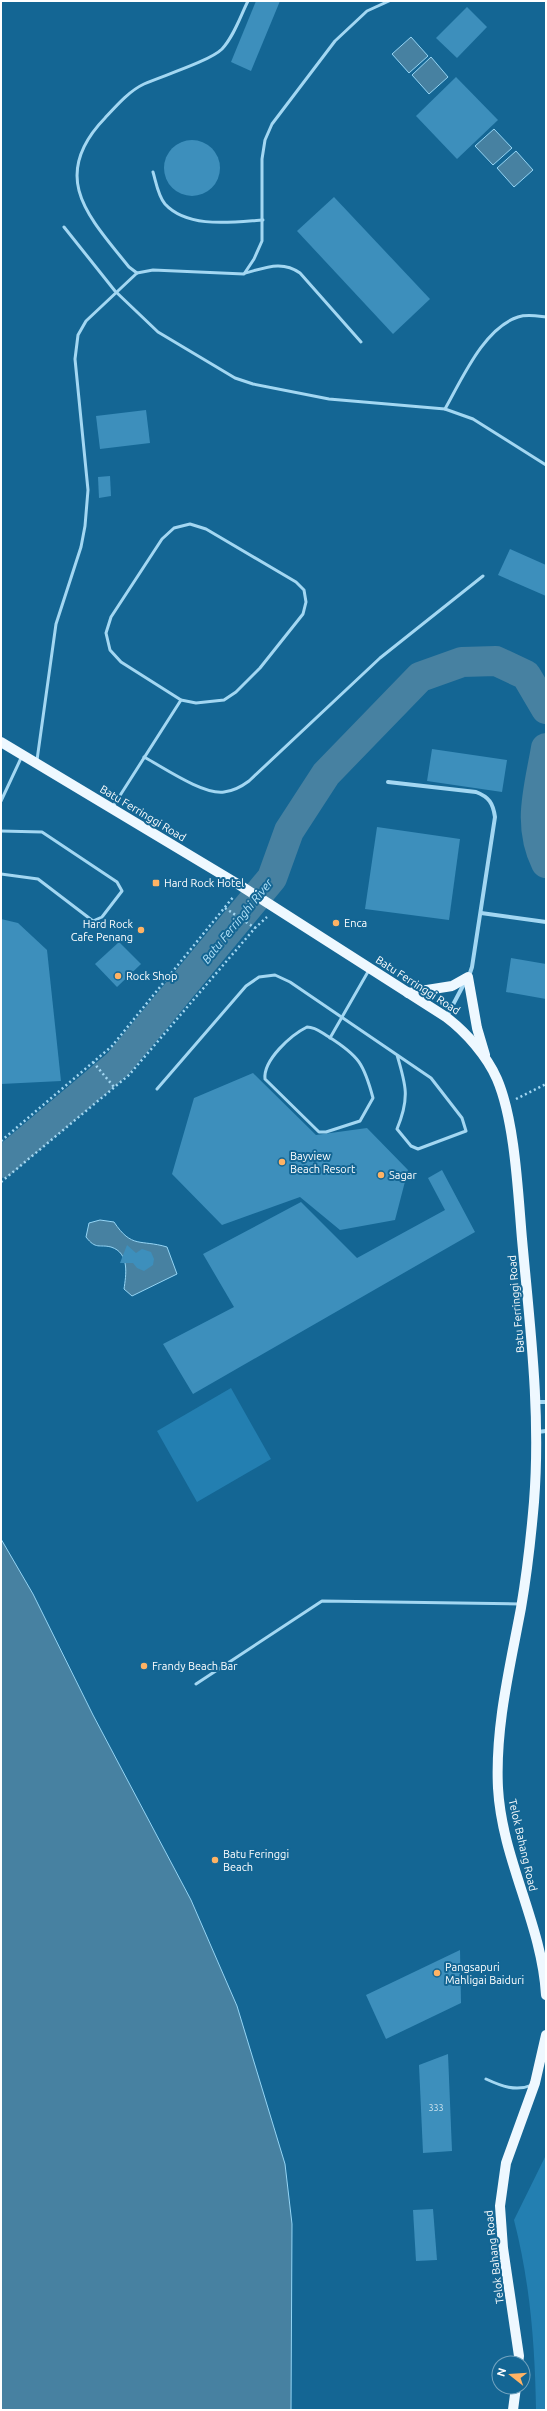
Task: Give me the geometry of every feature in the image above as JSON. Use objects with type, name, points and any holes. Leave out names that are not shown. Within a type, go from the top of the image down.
[{"type":"main road","name":"Batu Ferringgi Road","points":[[1,742],[275,907],[446,1017],[459,1026],[487,1062],[497,1078],[505,1104],[518,1196],[541,1402],[541,1431],[522,1604]]},
{"type":"main road","points":[[408,993],[452,986],[468,977],[477,1028],[487,1062]]},
{"type":"main road","name":"Telok Bahang Road","points":[[522,1604],[503,1708],[498,1766],[498,1790],[510,1851],[540,1952],[546,1995]]},
{"type":"main road","name":"Telok Bahang Road","points":[[519,2355],[503,2248],[500,2206],[506,2163],[535,2083],[546,2035]]},
{"type":"main road","points":[[513,2410],[515,2395]]},
{"type":"street","points":[[388,782],[476,792],[487,796],[494,805],[496,817],[472,967],[446,1017]]},
{"type":"street","points":[[481,913],[546,922]]},
{"type":"lane","points":[[137,273],[129,267],[88,216],[77,190],[78,165],[86,142],[99,124],[118,104],[142,85],[220,50],[231,37],[248,1]]},
{"type":"lane","points":[[244,274],[254,259],[262,240],[262,159],[265,140],[272,124],[335,41],[367,11],[389,1]]},
{"type":"lane","points":[[153,172],[165,204],[177,213],[191,219],[224,222],[263,220]]},
{"type":"lane","points":[[64,227],[115,292],[158,332],[235,378],[253,384],[329,399],[445,409],[472,419],[546,465]]},
{"type":"lane","points":[[36,763],[56,624],[81,547],[85,526],[88,490],[75,360],[78,335],[86,321],[115,292],[137,273],[153,270],[244,274],[278,265],[293,268],[300,273],[361,342]]},
{"type":"lane","points":[[445,409],[485,342],[494,332],[505,323],[519,317],[546,317]]},
{"type":"lane","points":[[190,524],[206,529],[296,582],[304,590],[306,602],[303,614],[260,668],[236,692],[224,700],[211,702],[181,700],[121,662],[110,650],[106,633],[111,617],[162,539],[174,528],[190,524]]},
{"type":"lane","points":[[144,757],[203,788],[223,793],[237,789],[249,782],[380,658],[483,576]]},
{"type":"lane","points":[[112,808],[181,700]]},
{"type":"lane","points":[[1,801],[22,754]]},
{"type":"lane","points":[[1,831],[42,832],[117,882],[122,891],[102,917],[93,920],[38,879],[1,874]]},
{"type":"lane","points":[[330,1038],[343,1018],[370,969]]},
{"type":"lane","points":[[157,1089],[246,986],[259,977],[275,975],[290,982],[396,1054],[431,1078],[462,1118],[466,1131],[418,1149],[411,1146],[397,1129],[405,1110],[405,1084],[396,1054]]},
{"type":"lane","points":[[311,1027],[330,1038],[351,1050],[366,1073],[373,1098],[360,1121],[322,1132],[316,1130],[267,1083],[264,1075],[272,1056],[303,1029],[311,1027]]},
{"type":"lane","points":[[196,1684],[322,1601],[522,1604]]},
{"type":"lane","points":[[486,2079],[506,2088],[526,2087],[535,2083]]},
{"type":"path","points":[[1,1141],[112,1046],[225,908],[241,886]]},
{"type":"path","points":[[1,1182],[129,1075],[255,928],[264,922],[275,907]]},
{"type":"path","points":[[225,908],[255,928]]},
{"type":"path","points":[[93,1062],[114,1087]]},
{"type":"path","points":[[505,1104],[546,1084]]},
{"type":"shaded area","points":[[411,37],[428,56],[409,73],[392,54]]},
{"type":"shaded area","points":[[431,57],[448,77],[429,94],[412,75]]},
{"type":"shaded area","points":[[494,129],[512,148],[493,165],[475,146]]},
{"type":"shaded area","points":[[516,151],[533,170],[514,187],[497,168]]},
{"type":"shaded area","points":[[100,1220],[114,1222],[126,1236],[132,1240],[167,1247],[177,1274],[132,1296],[124,1289],[126,1271],[124,1259],[121,1254],[111,1247],[92,1244],[86,1237],[89,1223]]},
{"type":"shaded area","points":[[231,1388],[271,1459],[197,1502],[157,1431]]},
{"type":"shaded area","points":[[1,1539],[33,1594],[93,1715],[191,1900],[237,2006],[285,2164],[292,2224],[291,2410],[1,2410]]},
{"type":"shaded area","points":[[546,2155],[546,2410],[536,2410],[531,2314],[524,2267],[514,2220]]},
{"type":"building","points":[[256,1],[280,1],[251,71],[231,62]]},
{"type":"building","points":[[467,7],[487,27],[457,58],[436,38]]},
{"type":"building","points":[[456,77],[498,120],[457,159],[416,116]]},
{"type":"building","points":[[192,140],[203,142],[212,148],[218,157],[220,168],[218,179],[212,188],[203,194],[192,196],[181,194],[172,188],[166,179],[164,168],[166,157],[172,148],[181,142]]},
{"type":"building","points":[[334,197],[430,299],[393,334],[297,231]]},
{"type":"building","points":[[146,410],[150,443],[100,449],[96,416]]},
{"type":"building","points":[[110,476],[111,496],[99,498],[98,477]]},
{"type":"building","points":[[510,549],[546,565],[546,596],[498,575]]},
{"type":"building","points":[[432,749],[507,760],[502,792],[427,781]]},
{"type":"building","points":[[377,827],[460,839],[449,920],[365,909]]},
{"type":"building","points":[[1,919],[18,923],[47,950],[61,1081],[1,1084]]},
{"type":"building","name":"Rock Shop","points":[[119,942],[141,964],[117,987],[95,964]]},
{"type":"building","points":[[511,958],[546,964],[546,999],[506,992]]},
{"type":"building","points":[[253,1073],[316,1135],[367,1128],[408,1170],[395,1220],[340,1230],[300,1197],[222,1225],[172,1174],[194,1098]]},
{"type":"building","points":[[442,1170],[475,1232],[193,1394],[163,1344],[234,1307],[203,1254],[301,1202],[357,1258],[445,1210],[428,1178]]},
{"type":"building","points":[[127,1245],[136,1253],[142,1249],[151,1252],[154,1259],[153,1265],[144,1271],[137,1268],[133,1263],[120,1263]]},
{"type":"building","name":"Pangsapuri Mahligai Baiduri","points":[[460,1950],[461,2003],[386,2039],[366,1995]]},
{"type":"building","points":[[448,2054],[452,2151],[423,2153],[419,2065]]},
{"type":"building","points":[[433,2209],[437,2260],[416,2261],[413,2210]]},
{"type":"waterway","name":"Batu Ferringhi River","points":[[1,1163],[118,1064],[272,878],[289,831],[326,774],[420,677],[462,662],[496,661],[526,675],[546,709]]},
{"type":"waterway","name":"Batu Ferringhi River","points":[[546,748],[536,806],[537,834],[540,849],[546,863]]},
{"type":"place","name":"Hard Rock Hotel","points":[[156,883]]},
{"type":"place","name":"Enca","points":[[336,923]]},
{"type":"place","name":"Hard Rock Cafe Penang","points":[[141,930]]},
{"type":"place","name":"Rock Shop","points":[[118,976]]},
{"type":"place","name":"Bayview Beach Resort","points":[[282,1162]]},
{"type":"place","name":"Sagar","points":[[381,1175]]},
{"type":"place","name":"Frandy Beach Bar","points":[[144,1666]]},
{"type":"place","name":"Batu Feringgi Beach","points":[[215,1860]]},
{"type":"place","name":"Pangsapuri Mahligai Baiduri","points":[[437,1973]]}]
